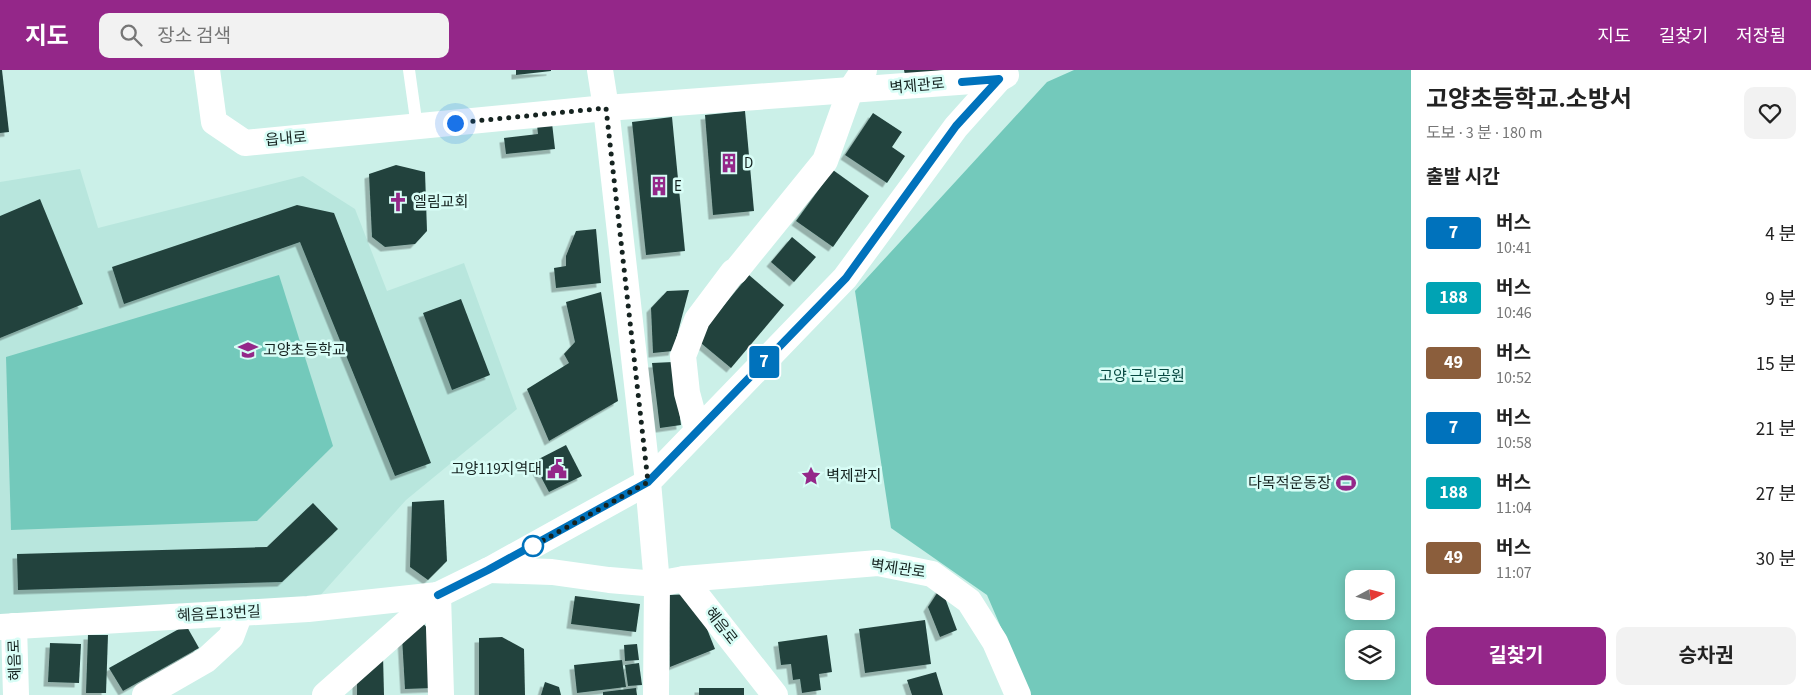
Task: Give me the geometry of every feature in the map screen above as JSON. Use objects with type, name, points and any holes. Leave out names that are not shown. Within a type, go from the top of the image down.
[{"type":"street","name":"읍내로","points":[[207,70],[214,122],[245,143],[417,127]]},
{"type":"street","points":[[600,70],[606,108],[648,482],[657,584],[656,695]]},
{"type":"street","name":"벽제관로","points":[[417,127],[606,108],[854,77],[1004,73]]},
{"type":"street","name":"벽제관로","points":[[438,595],[488,570],[648,482],[846,278],[956,126],[1004,73]]},
{"type":"street","points":[[698,430],[687,393],[683,356],[697,320],[733,272],[735,272],[824,161],[854,77]]},
{"type":"street","name":"벽제관로","points":[[684,579],[878,563],[932,574],[968,601],[995,642],[1018,695]]},
{"type":"street","points":[[488,570],[552,572],[657,584],[684,579]]},
{"type":"street","name":"혜음로","points":[[684,579],[775,695]]},
{"type":"street","points":[[325,695],[438,595]]},
{"type":"street","points":[[438,595],[441,695]]},
{"type":"street","name":"혜음로13번길","points":[[7,626],[308,609],[438,595]]},
{"type":"street","points":[[145,695],[206,660],[231,637],[240,613]]},
{"type":"street","name":"혜음로","points":[[7,626],[16,695]]},
{"type":"lane","points":[[409,70],[417,127]]},
{"type":"shaded area","name":"고양초등학교","points":[[80,169],[98,228],[303,176],[355,209],[387,291],[464,263],[517,409],[406,500],[308,609],[0,627],[0,182]]},
{"type":"green space","name":"고양 근린공원","points":[[1074,70],[1411,70],[1411,695],[1030,695],[987,595],[891,528],[855,291],[1047,82]]},
{"type":"green space","points":[[279,275],[333,446],[257,521],[11,530],[6,357]]},
{"type":"building","points":[[0,70],[2,70],[9,132],[0,133]]},
{"type":"building","points":[[516,70],[551,70],[551,71],[516,75]]},
{"type":"building","points":[[904,70],[946,70],[905,75]]},
{"type":"building","name":"D","points":[[745,111],[754,211],[713,215],[705,115]]},
{"type":"building","points":[[873,113],[902,132],[892,147],[905,156],[887,183],[845,155]]},
{"type":"building","name":"E","points":[[672,117],[685,251],[646,255],[632,122]]},
{"type":"building","points":[[552,123],[555,149],[506,154],[504,138],[538,134],[537,125]]},
{"type":"building","name":"엘림교회","points":[[396,165],[425,172],[427,231],[415,244],[385,247],[372,237],[369,174]]},
{"type":"building","points":[[833,170],[869,196],[833,247],[796,221]]},
{"type":"building","points":[[40,199],[83,304],[0,338],[0,216]]},
{"type":"building","points":[[297,205],[334,213],[431,463],[395,476],[300,242],[124,304],[112,267]]},
{"type":"building","points":[[596,229],[601,283],[556,288],[554,268],[566,266],[566,256],[576,231]]},
{"type":"building","points":[[792,237],[816,257],[794,282],[771,262]]},
{"type":"building","points":[[749,275],[784,305],[731,368],[696,339]]},
{"type":"building","points":[[689,290],[673,351],[653,353],[651,308],[667,291]]},
{"type":"building","points":[[601,292],[618,401],[549,441],[527,389],[569,363],[564,354],[575,342],[566,302]]},
{"type":"building","points":[[461,299],[490,375],[452,390],[423,313]]},
{"type":"building","points":[[673,362],[681,425],[660,428],[652,363]]},
{"type":"building","name":"고양119지역대","points":[[566,445],[582,476],[549,492],[533,462]]},
{"type":"building","points":[[444,500],[447,561],[428,580],[410,567],[412,502]]},
{"type":"building","points":[[313,503],[338,529],[282,582],[18,590],[17,554],[267,547]]},
{"type":"building","points":[[941,587],[957,630],[940,637],[928,607]]},
{"type":"building","points":[[693,594],[715,649],[670,667],[669,595]]},
{"type":"building","points":[[575,596],[640,604],[636,632],[571,624]]},
{"type":"building","points":[[420,620],[430,631],[433,688],[405,689],[402,637]]},
{"type":"building","points":[[925,620],[931,664],[865,673],[859,629]]},
{"type":"building","points":[[186,625],[199,648],[123,691],[109,668]]},
{"type":"building","points":[[88,635],[108,635],[106,693],[86,693]]},
{"type":"building","points":[[827,635],[832,672],[819,674],[821,690],[802,693],[800,679],[793,680],[791,664],[781,665],[778,642]]},
{"type":"building","points":[[502,637],[524,649],[525,695],[479,695],[479,638]]},
{"type":"building","points":[[50,643],[81,644],[79,683],[48,682]]},
{"type":"building","points":[[637,644],[639,660],[625,661],[624,645]]},
{"type":"building","points":[[383,655],[384,695],[357,695],[357,681]]},
{"type":"building","points":[[622,660],[626,687],[577,693],[574,665]]},
{"type":"building","points":[[639,663],[642,685],[628,686],[625,665]]},
{"type":"building","points":[[936,672],[943,695],[912,695],[907,680]]},
{"type":"building","points":[[545,682],[559,687],[561,695],[541,695]]},
{"type":"building","points":[[636,688],[637,695],[603,695],[603,692]]},
{"type":"building","points":[[699,688],[744,688],[744,695],[699,695]]},
{"type":"bus line","name":"7","points":[[438,595],[488,570],[648,482],[846,278],[956,126],[999,79],[962,82]]},
{"type":"place","name":"D","points":[[729,163]]},
{"type":"place","name":"E","points":[[659,186]]},
{"type":"place","name":"엘림교회","points":[[398,202]]},
{"type":"place","name":"고양초등학교","points":[[248,350]]},
{"type":"place","name":"고양119지역대","points":[[557,469]]},
{"type":"place","name":"벽제관지","points":[[811,476]]},
{"type":"place","name":"다목적운동장","points":[[1346,483]]},
{"type":"route","points":[[455,123],[606,108],[648,482],[533,546]]}]
